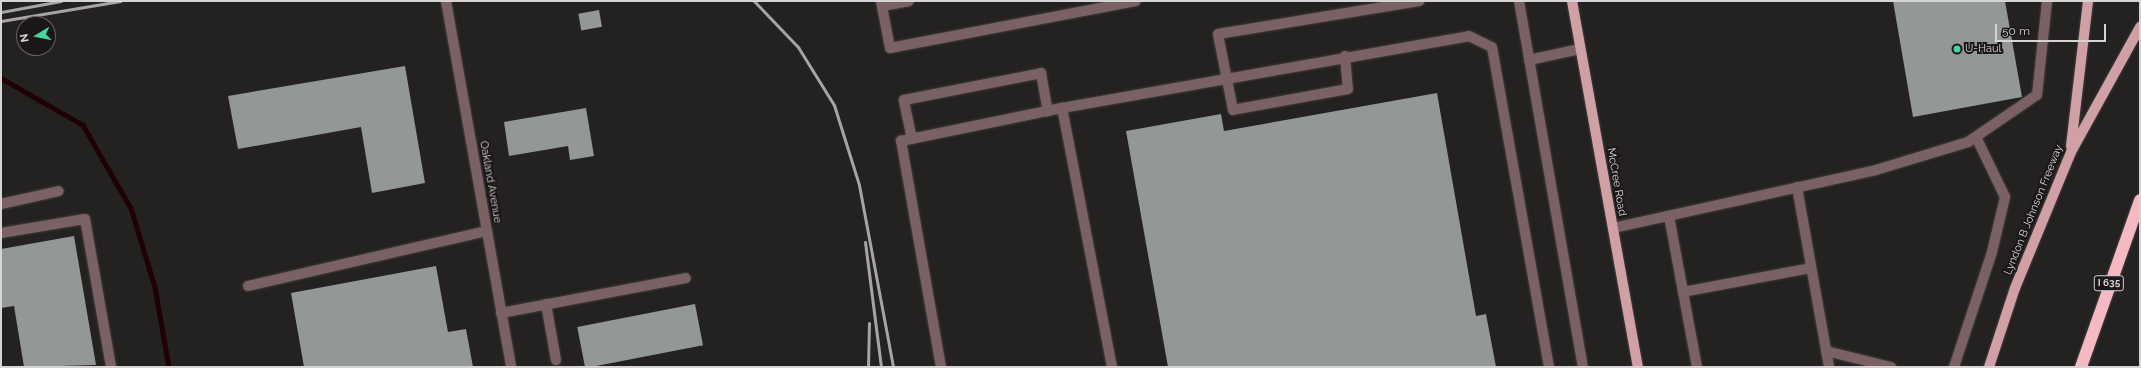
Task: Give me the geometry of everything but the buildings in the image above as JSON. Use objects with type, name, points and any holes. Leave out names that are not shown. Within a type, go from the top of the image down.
[{"type":"highway","name":"I 635","points":[[2081,367],[2140,200]]},
{"type":"main road","name":"McCree Road","points":[[1572,1],[1638,367]]},
{"type":"main road","points":[[2070,152],[2088,1]]},
{"type":"main road","name":"Lyndon B Johnson Freeway","points":[[1989,367],[2015,288],[2070,152],[2140,27]]},
{"type":"street","name":"Oakland Avenue","points":[[446,1],[511,367]]},
{"type":"street","points":[[909,1],[882,3],[890,48],[1136,1]]},
{"type":"street","points":[[1345,56],[1348,89],[1233,110],[1225,79],[1218,34],[1419,1]]},
{"type":"street","points":[[1519,1],[1583,367]]},
{"type":"street","points":[[1613,228],[1876,170],[1976,137],[2037,95],[2047,1]]},
{"type":"street","points":[[941,367],[900,141],[1062,108],[1451,37],[1469,36],[1492,48],[1549,367]]},
{"type":"street","points":[[1529,60],[1580,49]]},
{"type":"street","points":[[912,139],[904,100],[1041,73],[1048,111]]},
{"type":"street","points":[[1062,108],[1112,367]]},
{"type":"street","points":[[1954,367],[1992,252],[2005,197],[1976,137]]},
{"type":"street","points":[[1797,187],[1829,367]]},
{"type":"street","points":[[1,204],[59,191]]},
{"type":"street","points":[[1669,216],[1697,367]]},
{"type":"street","points":[[1,234],[85,219],[111,367]]},
{"type":"street","points":[[248,286],[486,231]]},
{"type":"street","points":[[1683,292],[1811,268]]},
{"type":"street","points":[[501,312],[686,278]]},
{"type":"street","points":[[546,304],[556,360]]},
{"type":"street","points":[[1826,351],[1891,367]]},
{"type":"waterway","points":[[1,78],[83,125],[131,208],[155,287],[169,367]]},
{"type":"railway","points":[[1,12],[61,1]]},
{"type":"railway","points":[[1,21],[120,1]]},
{"type":"railway","points":[[754,1],[798,47],[834,105],[859,185],[893,367]]},
{"type":"railway","points":[[865,242],[881,367]]},
{"type":"railway","points":[[868,367],[869,323]]},
{"type":"place","name":"U-Haul","points":[[1957,49]]}]
